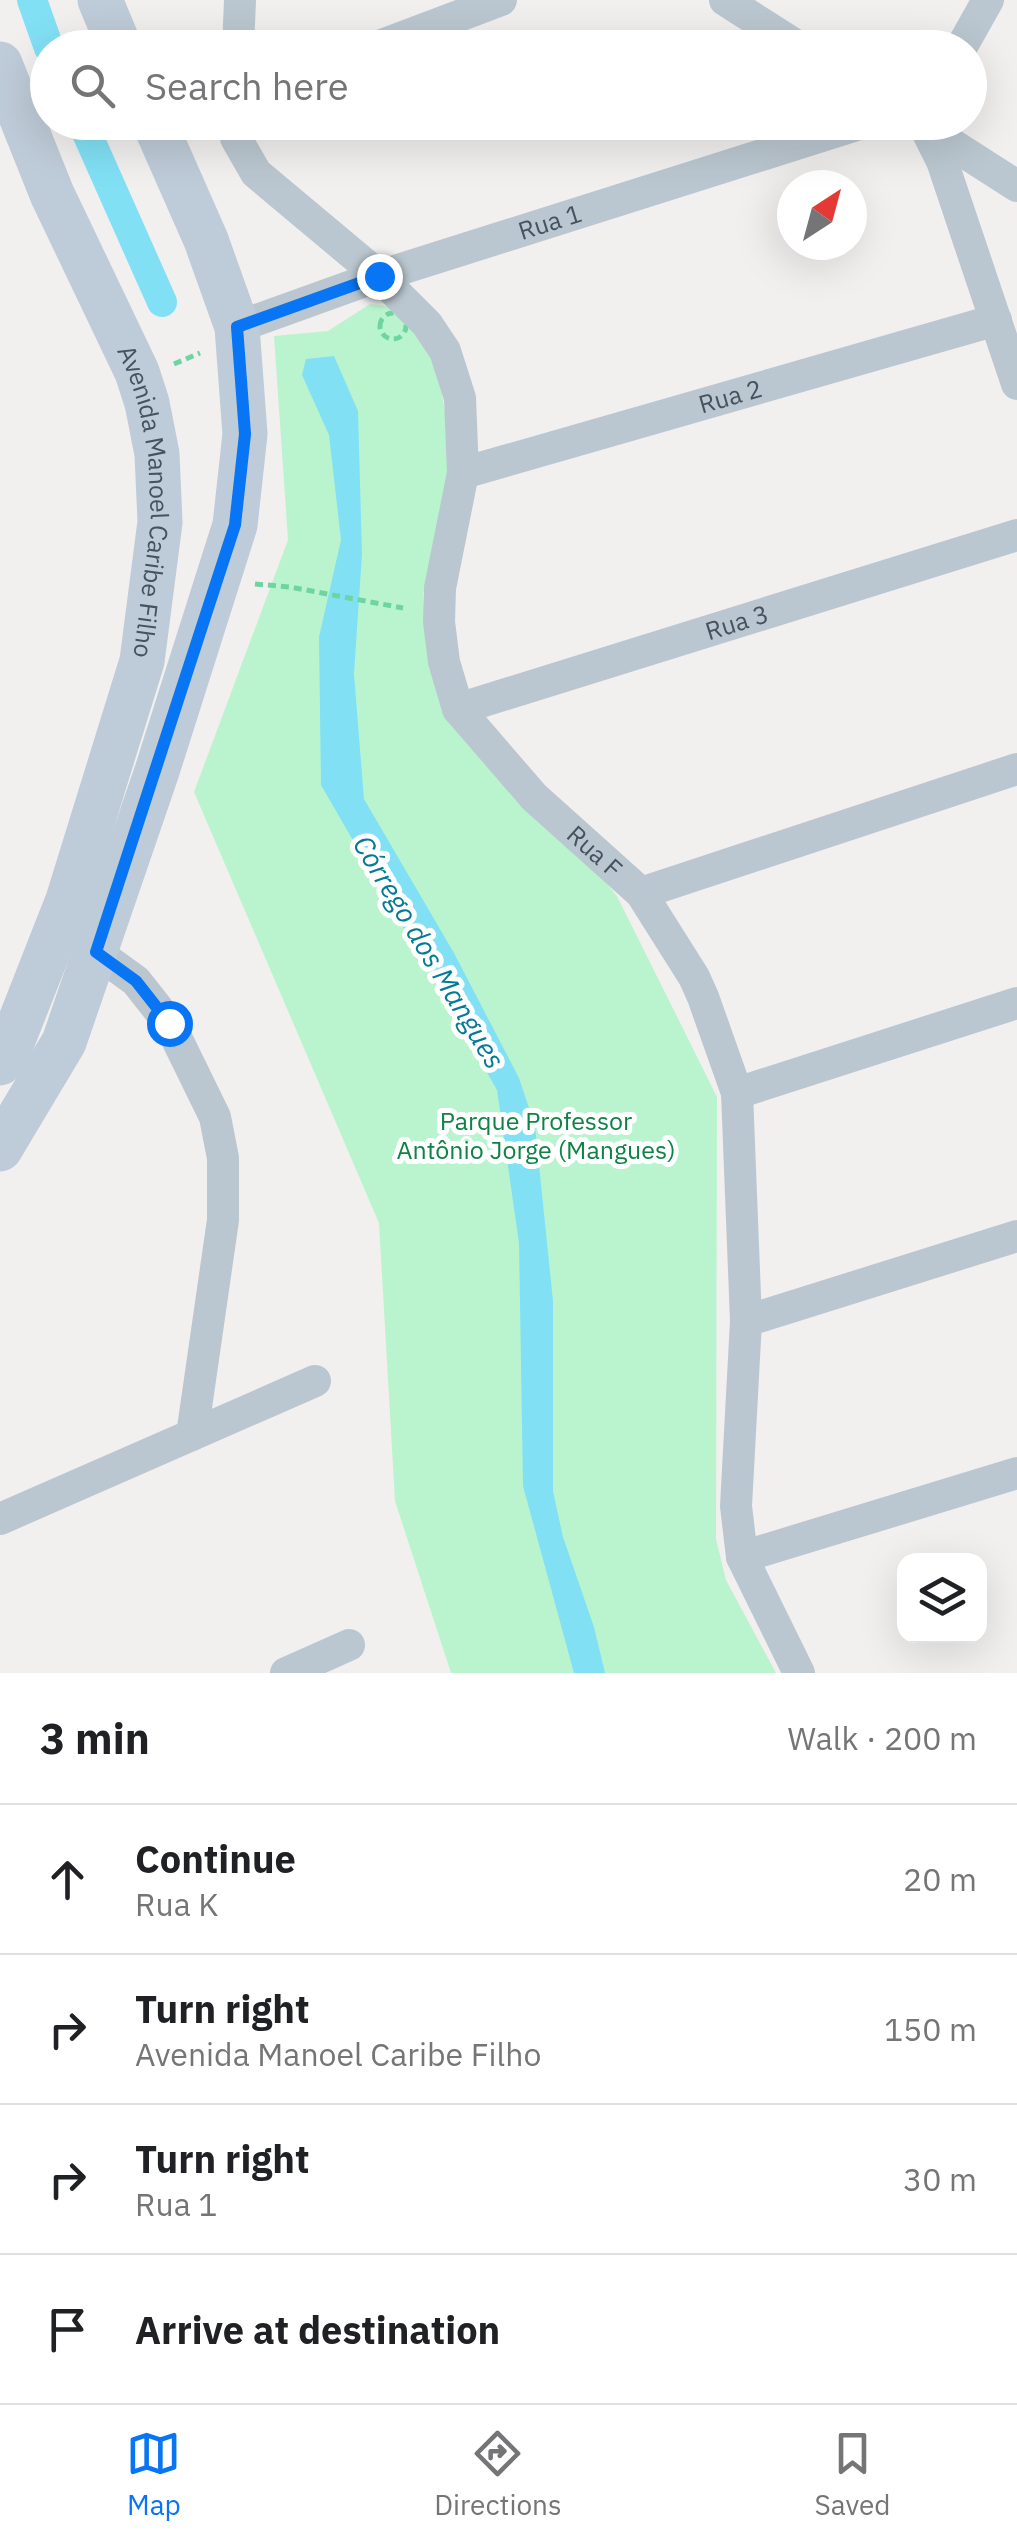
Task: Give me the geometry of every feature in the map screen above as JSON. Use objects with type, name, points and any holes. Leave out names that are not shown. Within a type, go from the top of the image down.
[{"type":"main road","points":[[100,0],[112,30]]},
{"type":"main road","name":"Avenida Manoel Caribe Filho","points":[[0,64],[30,139]]},
{"type":"main road","name":"Avenida Manoel Caribe Filho","points":[[0,1063],[12,1045],[68,900],[142,661],[160,522],[157,454],[147,403],[30,140]]},
{"type":"main road","name":"Avenida Manoel Caribe Filho","points":[[0,1149],[64,1042],[235,525],[245,434],[232,312],[206,240],[162,140]]},
{"type":"street","points":[[239,30],[240,0]]},
{"type":"street","points":[[421,30],[500,0]]},
{"type":"street","points":[[725,0],[772,30]]},
{"type":"street","points":[[972,30],[988,0]]},
{"type":"street","name":"Rua F","points":[[237,140],[256,173],[379,276],[427,324],[445,351],[460,398],[463,473],[440,588],[440,622],[444,662],[458,709],[534,797],[641,894],[694,977],[737,1093],[746,1321],[736,1506],[742,1557],[799,1673]]},
{"type":"street","name":"Rua 1","points":[[232,312],[379,276],[809,140]]},
{"type":"street","points":[[931,140],[942,160],[1017,384]]},
{"type":"street","points":[[947,140],[1017,186]]},
{"type":"street","name":"Rua 2","points":[[463,473],[996,320]]},
{"type":"street","name":"Rua 3","points":[[458,709],[1017,534]]},
{"type":"street","points":[[641,894],[1017,769]]},
{"type":"street","points":[[96,952],[136,981],[169,1023],[215,1117],[223,1158],[223,1220],[192,1435]]},
{"type":"street","points":[[737,1093],[1017,1003]]},
{"type":"street","points":[[746,1321],[1017,1236]]},
{"type":"street","points":[[0,1518],[315,1380]]},
{"type":"street","points":[[742,1557],[1017,1473]]},
{"type":"street","points":[[286,1673],[350,1645]]},
{"type":"path","points":[[136,372],[165,368],[199,355],[232,312]]},
{"type":"path","points":[[290,587],[403,608]]},
{"type":"green space","name":"Parque Professor Antônio Jorge (Mangues)","points":[[370,304],[400,308],[420,331],[438,372],[450,438],[446,503],[423,594],[429,669],[617,896],[717,1097],[716,1539],[726,1580],[776,1673],[451,1673],[395,1501],[379,1223],[194,792],[288,540],[274,336],[328,331]]},
{"type":"water","points":[[334,356],[358,411],[362,554],[354,674],[364,799],[454,953],[519,1078],[535,1126],[553,1301],[553,1491],[563,1537],[594,1627],[605,1673],[574,1673],[523,1486],[519,1243],[497,1090],[321,785],[319,637],[341,540],[329,435],[302,375],[306,359]]},
{"type":"waterway","name":"Córrego dos Mangues","points":[[32,0],[43,30]]},
{"type":"waterway","name":"Córrego dos Mangues","points":[[90,140],[162,302]]},
{"type":"route","points":[[169,1023],[136,981],[96,952],[235,525],[245,434],[237,327],[379,276]]}]
